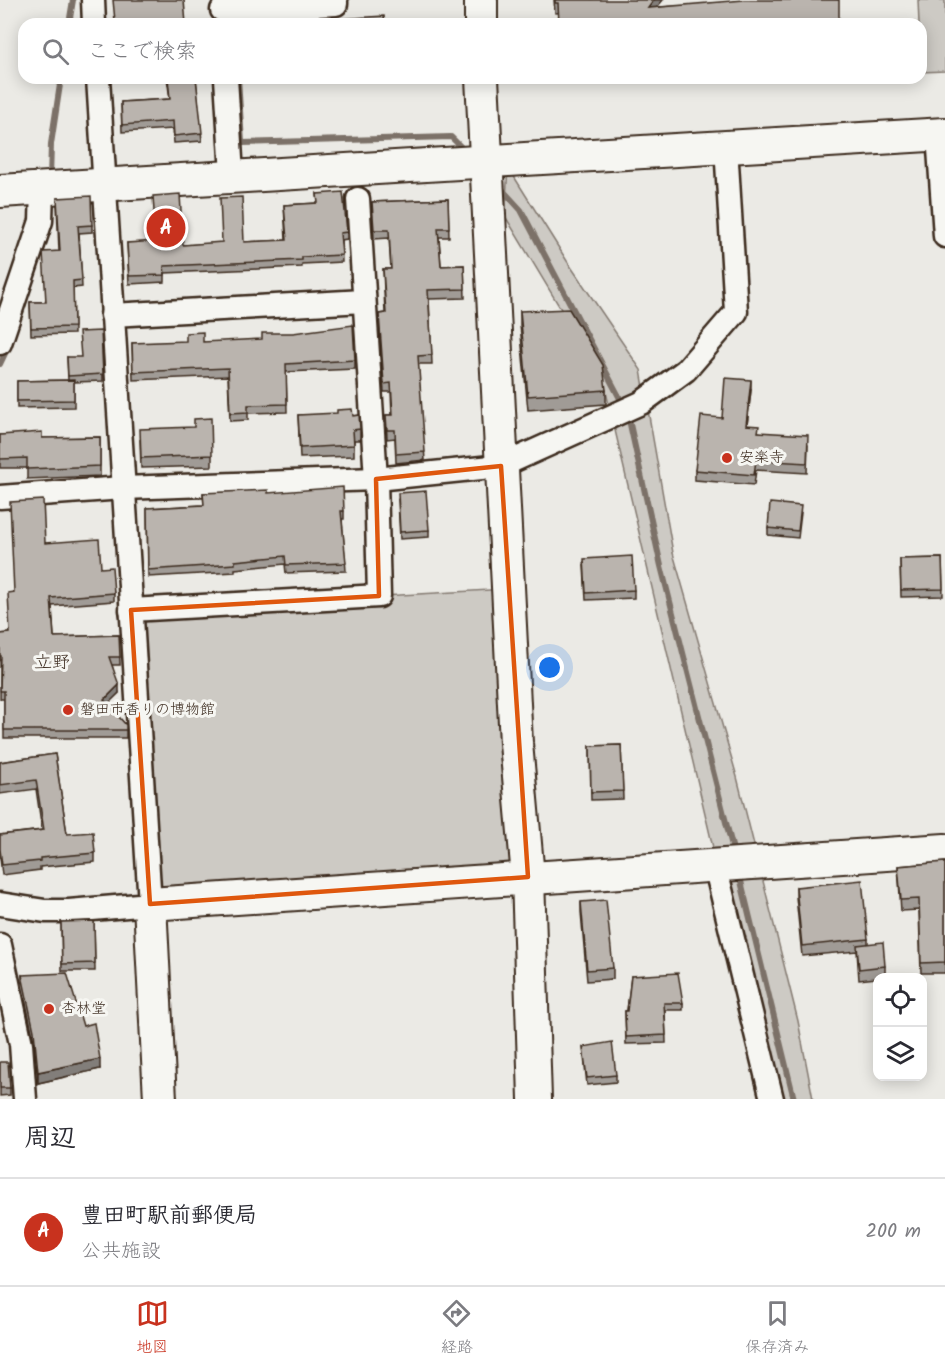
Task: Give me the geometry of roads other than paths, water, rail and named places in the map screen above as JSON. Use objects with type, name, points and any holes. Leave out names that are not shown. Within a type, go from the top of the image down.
[{"type":"street","points":[[93,0],[94,18]]},
{"type":"street","points":[[222,12],[336,4],[336,0]]},
{"type":"street","points":[[481,0],[481,18]]},
{"type":"street","points":[[98,84],[150,904],[160,1099]]},
{"type":"street","points":[[226,84],[232,175]]},
{"type":"street","points":[[482,84],[484,161],[516,743],[528,878],[535,1099]]},
{"type":"street","points":[[0,191],[232,175],[941,134],[945,236]]},
{"type":"street","points":[[0,497],[123,488],[376,479],[501,465],[642,403],[686,370],[736,312],[726,146]]},
{"type":"street","points":[[0,343],[41,221],[42,189]]},
{"type":"street","points":[[131,610],[379,596],[376,479],[358,199]]},
{"type":"street","points":[[112,315],[364,301]]},
{"type":"street","points":[[0,904],[45,911],[69,911],[945,850]]},
{"type":"street","points":[[715,865],[772,1099]]},
{"type":"street","points":[[0,945],[21,1044],[25,1099]]},
{"type":"waterway","points":[[70,18],[73,0]]},
{"type":"waterway","points":[[234,13],[234,18]]},
{"type":"waterway","points":[[50,179],[51,144],[60,84]]},
{"type":"waterway","points":[[238,84],[242,143],[451,137],[467,153]]},
{"type":"waterway","points":[[499,186],[521,210],[624,406]]},
{"type":"waterway","points":[[0,364],[9,345]]},
{"type":"waterway","points":[[628,415],[661,566],[734,854]]},
{"type":"waterway","points":[[739,873],[794,1099]]},
{"type":"place","name":"豊田町駅前郵便局","points":[[166,228]]},
{"type":"place","name":"安楽寺","points":[[727,458]]},
{"type":"place","name":"磐田市香りの博物館","points":[[68,710]]},
{"type":"place","name":"杏林堂","points":[[49,1009]]},
{"type":"district","name":"立野","points":[[52,663]]}]
